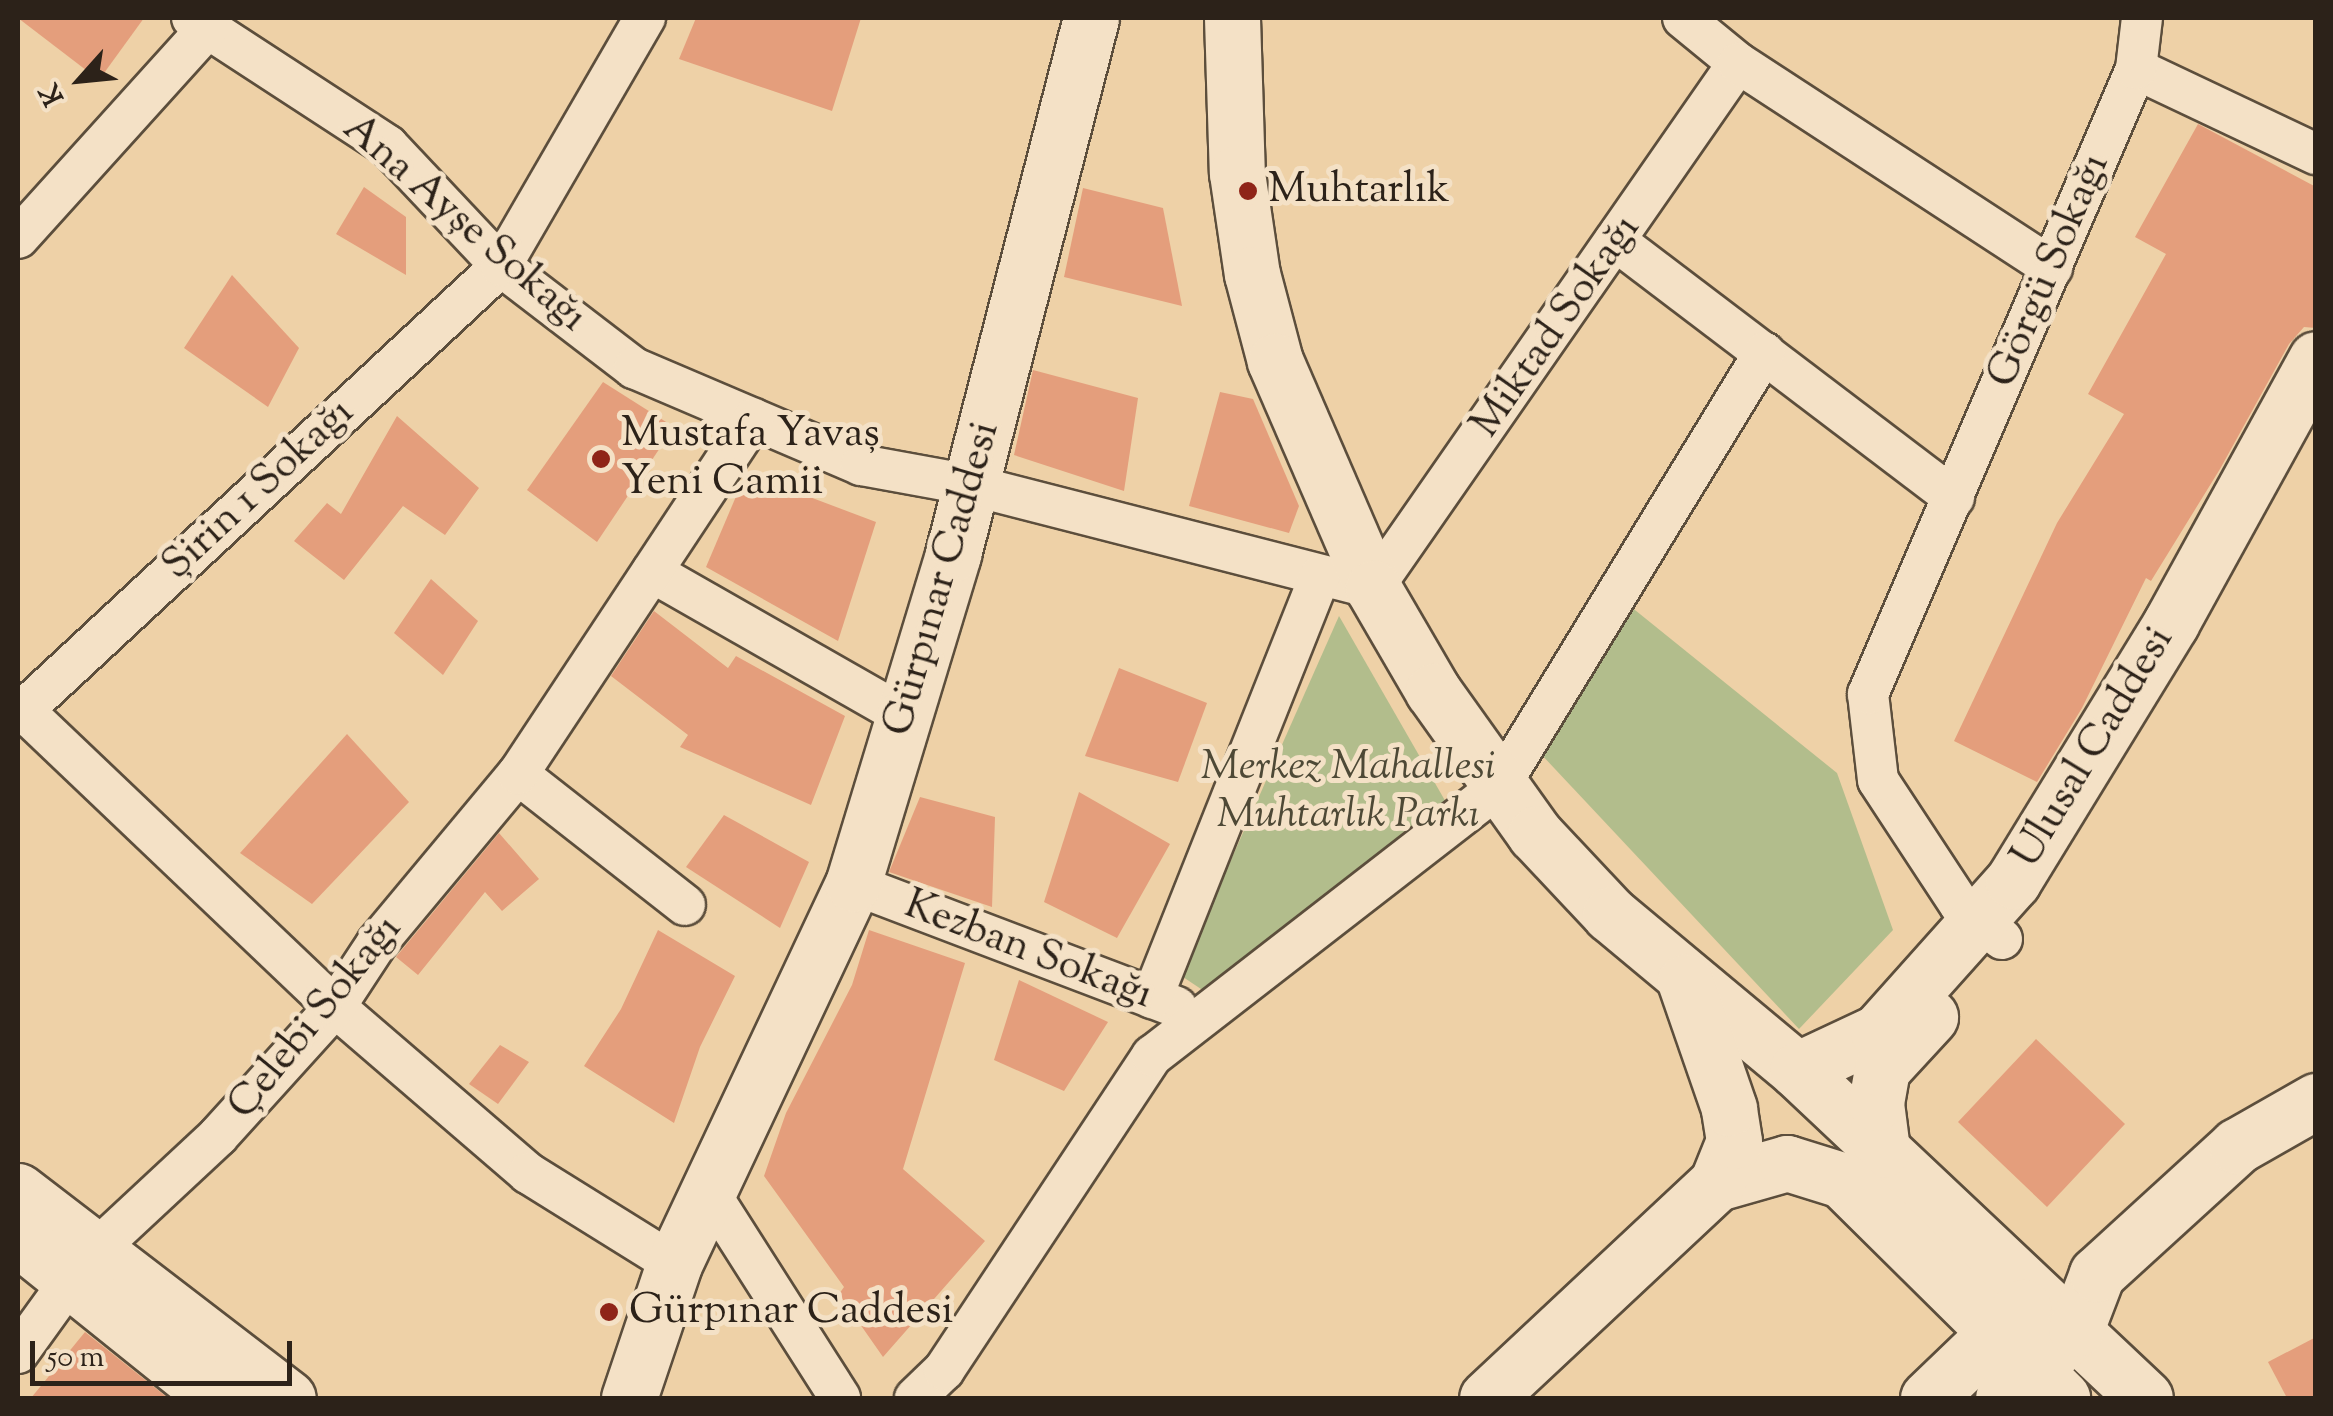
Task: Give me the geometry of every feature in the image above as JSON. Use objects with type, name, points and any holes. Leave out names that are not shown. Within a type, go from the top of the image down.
[{"type":"street","name":"Şirin 1 Sokağı","points":[[20,712],[502,266],[645,18]]},
{"type":"street","name":"Gürpınar Caddesi","points":[[630,1398],[674,1264],[853,884],[906,717],[971,485],[1091,18]]},
{"type":"street","points":[[1232,18],[1237,173],[1252,274],[1275,361],[1373,588],[1499,787],[1610,914],[1797,1070],[2145,1398]]},
{"type":"street","points":[[1683,18],[1738,64],[2052,268]]},
{"type":"street","name":"Görgü Sokağı","points":[[1991,931],[1960,904],[1878,780],[1868,694],[2136,69],[2142,18]]},
{"type":"street","name":"Ana Ayşe Sokağı","points":[[200,23],[388,146],[502,266],[634,368],[861,465],[971,485],[1373,588]]},
{"type":"street","points":[[18,238],[200,23]]},
{"type":"street","name":"Miktad Sokağı","points":[[1373,588],[1738,64]]},
{"type":"street","points":[[2136,69],[2316,154]]},
{"type":"street","points":[[1617,242],[1764,354],[1949,509]]},
{"type":"street","points":[[915,1398],[944,1370],[1152,1056],[1499,787],[1764,354]]},
{"type":"street","name":"Ulusal Caddesi","points":[[1797,1070],[1878,1032],[1991,931],[2171,623],[2316,359]]},
{"type":"street","name":"Çelebi Sokağı","points":[[18,1353],[85,1263],[218,1136],[335,1007],[377,943],[518,774],[753,419]]},
{"type":"street","points":[[1882,1150],[1876,1103],[1882,1069],[1991,931],[2038,901],[2316,429]]},
{"type":"street","points":[[652,572],[906,717]]},
{"type":"street","points":[[1152,998],[1320,576]]},
{"type":"street","points":[[20,712],[335,1007],[528,1173],[674,1264]]},
{"type":"street","points":[[518,774],[685,905]]},
{"type":"street","name":"Kezban Sokağı","points":[[853,884],[1204,1017]]},
{"type":"street","points":[[1487,1398],[1717,1183],[1734,1141],[1730,1108],[1684,978]]},
{"type":"street","points":[[2036,1292],[2097,1274],[2237,1146],[2316,1100]]},
{"type":"street","points":[[1717,1183],[1787,1163],[1842,1180],[2024,1376]]},
{"type":"street","points":[[18,1191],[216,1398]]},
{"type":"street","points":[[710,1192],[840,1398]]},
{"type":"street","points":[[18,1238],[85,1263],[288,1398]]},
{"type":"street","points":[[1928,1398],[2024,1376],[2076,1329],[2097,1274]]},
{"type":"street","points":[[2024,1376],[2036,1292]]},
{"type":"green space","points":[[1630,606],[1837,773],[1893,930],[1799,1029],[1540,753]]},
{"type":"green space","name":"Merkez Mahallesi Muhtarlık Parkı","points":[[1339,616],[1451,811],[1216,999],[1180,975]]},
{"type":"building","points":[[18,18],[144,18],[99,80]]},
{"type":"building","points":[[696,18],[861,18],[832,111],[679,59]]},
{"type":"building","points":[[2198,124],[2316,187],[2316,328],[2304,327],[2289,344],[2220,469],[2151,581],[2146,578],[2082,708],[2037,782],[1954,741],[2057,523],[2124,414],[2088,394],[2166,254],[2135,237]]},
{"type":"building","points":[[364,187],[406,217],[406,275],[336,234]]},
{"type":"building","points":[[1083,188],[1163,208],[1182,306],[1064,277]]},
{"type":"building","points":[[232,275],[299,348],[268,407],[184,348]]},
{"type":"building","points":[[1033,370],[1138,398],[1124,491],[1014,455]]},
{"type":"building","name":"Mustafa Yavaş Yeni Camii","points":[[603,382],[674,427],[597,542],[527,490]]},
{"type":"building","points":[[1220,392],[1253,399],[1299,506],[1289,533],[1189,506]]},
{"type":"building","points":[[397,416],[479,488],[445,535],[403,506],[344,580],[294,541],[327,503],[341,514]]},
{"type":"building","points":[[746,473],[876,522],[838,641],[706,567]]},
{"type":"building","points":[[431,579],[478,621],[443,675],[394,633]]},
{"type":"building","points":[[654,611],[728,668],[736,656],[845,716],[811,805],[680,747],[688,735],[611,676]]},
{"type":"building","points":[[1119,668],[1207,703],[1178,782],[1085,756]]},
{"type":"building","points":[[347,734],[409,802],[312,904],[240,853]]},
{"type":"building","points":[[1079,792],[1170,844],[1117,938],[1044,902]]},
{"type":"building","points":[[920,797],[995,817],[992,907],[889,872]]},
{"type":"building","points":[[724,815],[809,862],[780,928],[686,867]]},
{"type":"building","points":[[499,833],[539,879],[502,911],[485,892],[418,975],[396,957]]},
{"type":"building","points":[[658,930],[735,976],[700,1047],[674,1123],[584,1066],[621,1009]]},
{"type":"building","points":[[869,930],[965,963],[903,1169],[985,1241],[883,1357],[839,1294],[844,1287],[764,1176],[786,1113],[852,985]]},
{"type":"building","points":[[1019,980],[1108,1022],[1064,1091],[994,1060]]},
{"type":"building","points":[[2036,1039],[2125,1124],[2047,1207],[1958,1122]]},
{"type":"building","points":[[500,1045],[529,1062],[498,1104],[469,1084]]},
{"type":"building","points":[[85,1332],[168,1398],[31,1398]]},
{"type":"building","points":[[2316,1337],[2316,1398],[2287,1398],[2268,1362]]},
{"type":"place","name":"Muhtarlık","points":[[1248,191]]},
{"type":"place","name":"Mustafa Yavaş Yeni Camii","points":[[601,459]]},
{"type":"place","name":"Gürpınar Caddesi","points":[[609,1312]]}]
